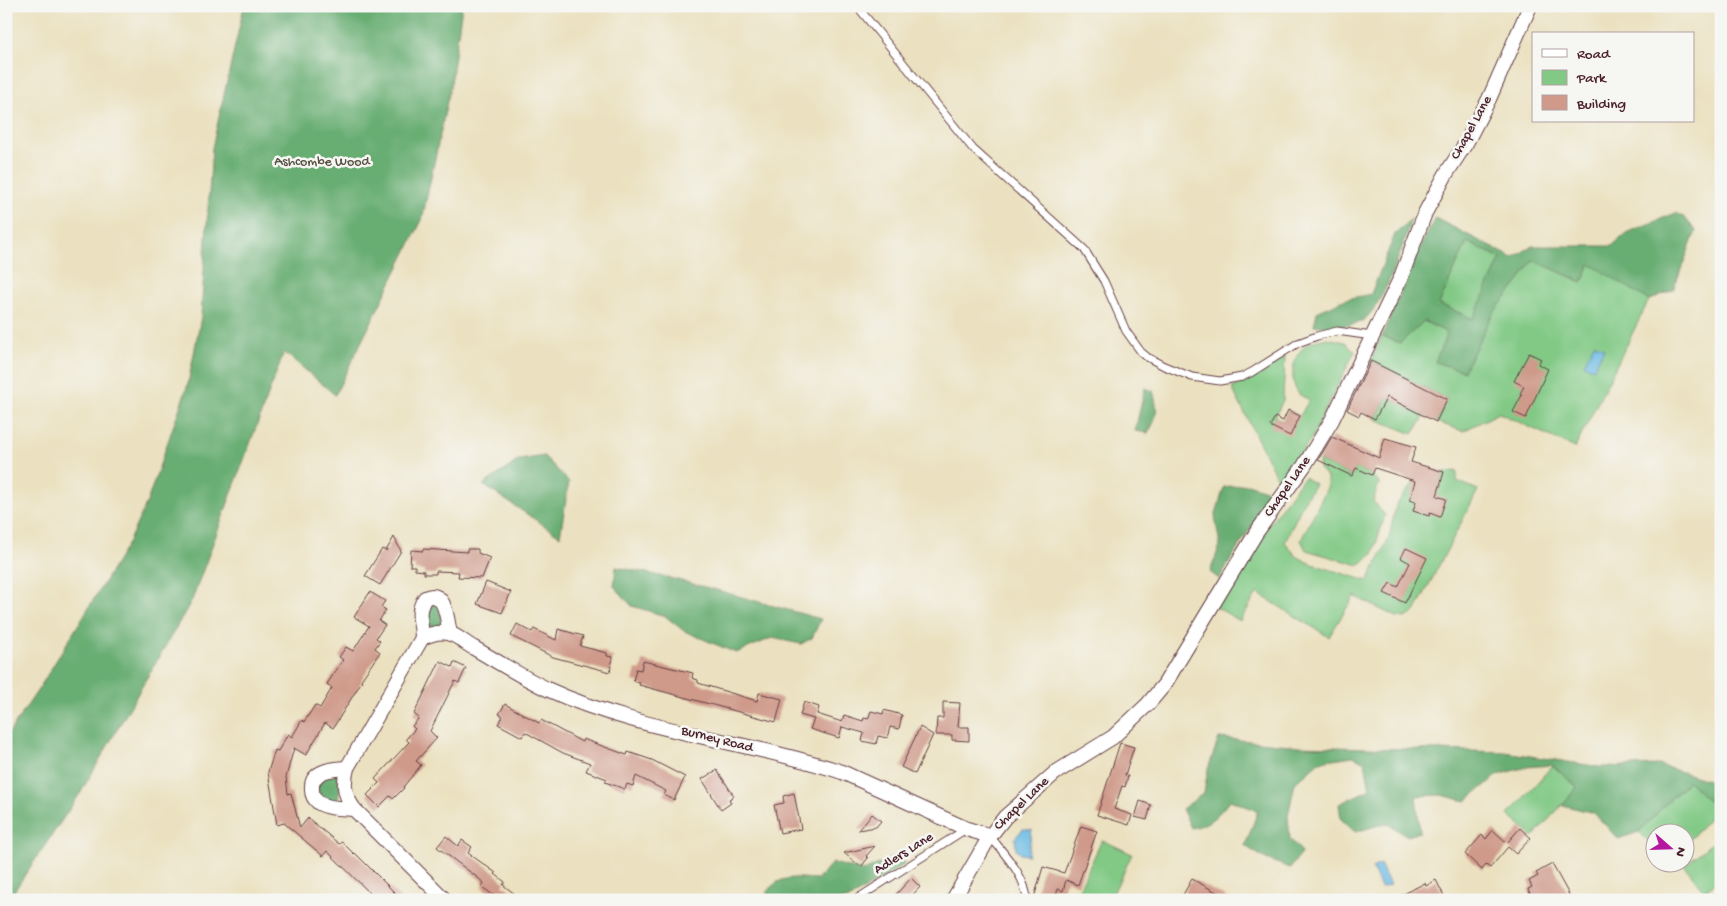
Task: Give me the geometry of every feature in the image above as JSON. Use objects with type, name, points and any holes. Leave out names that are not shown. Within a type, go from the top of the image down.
[{"type":"street","name":"Chapel Lane","points":[[953,900],[990,836],[1005,817],[1055,773],[1113,737],[1148,704],[1164,685],[1256,533],[1304,466],[1332,420],[1401,277],[1425,213],[1489,99],[1530,6]]},
{"type":"street","points":[[422,638],[431,634],[450,634],[445,610],[441,600],[436,596],[425,598],[418,612],[422,627],[422,638],[347,768],[344,780],[345,792],[354,809],[446,900]]},
{"type":"street","name":"Burney Road","points":[[450,634],[533,682],[587,706],[643,722],[799,759],[842,772],[967,829],[990,836]]},
{"type":"street","points":[[347,768],[332,769],[320,774],[313,784],[312,792],[315,799],[322,805],[354,809]]},
{"type":"lane","points":[[857,6],[974,149],[1084,250],[1104,281],[1126,331],[1141,352],[1147,357],[1192,377],[1220,381],[1252,372],[1298,343],[1317,336],[1337,331],[1372,336]]},
{"type":"lane","name":"Adlers Lane","points":[[855,900],[967,829]]},
{"type":"lane","points":[[990,836],[1020,877],[1027,900]]},
{"type":"green space","name":"Ashcombe Wood","points":[[244,6],[462,6],[451,83],[422,220],[335,395],[284,352],[192,600],[81,792],[8,900],[6,900],[6,737],[40,687],[127,545],[147,502],[188,384],[201,317],[212,148]]},
{"type":"green space","points":[[1676,213],[1685,218],[1696,231],[1673,290],[1649,300],[1590,264],[1582,282],[1533,260],[1517,284],[1493,313],[1464,371],[1435,362],[1446,332],[1424,321],[1400,343],[1382,336],[1435,218],[1513,258],[1532,246],[1612,246],[1628,232]],"holes":[[[1467,242],[1501,258],[1473,319],[1439,304]]]},
{"type":"green space","points":[[1411,219],[1384,292],[1368,316],[1360,322],[1344,326],[1314,325],[1317,312],[1346,299],[1371,294],[1395,234]]},
{"type":"green space","points":[[1467,242],[1501,258],[1474,319],[1439,304]]},
{"type":"green space","points":[[1533,260],[1582,282],[1590,263],[1649,300],[1575,448],[1499,413],[1463,431],[1436,422],[1447,399],[1371,361],[1382,336],[1400,343],[1423,321],[1446,332],[1435,362],[1464,371],[1493,313],[1517,284]]},
{"type":"green space","points":[[1327,338],[1345,342],[1355,351],[1310,441],[1280,484],[1232,388],[1260,375],[1285,357],[1283,400],[1275,417],[1283,421],[1288,410],[1300,416],[1309,400],[1299,394],[1296,389],[1293,377],[1294,364],[1299,353],[1308,344]]},
{"type":"green space","points":[[1145,388],[1153,391],[1156,403],[1154,422],[1148,433],[1135,431]]},
{"type":"green space","points":[[1387,397],[1425,416],[1413,434],[1375,419]]},
{"type":"green space","points":[[544,456],[569,482],[560,536],[483,485],[519,460]]},
{"type":"green space","points":[[1319,461],[1352,476],[1356,468],[1372,475],[1379,483],[1373,501],[1385,515],[1373,554],[1359,565],[1306,550],[1301,540],[1327,488],[1327,477],[1319,469]]},
{"type":"green space","points":[[1457,471],[1457,481],[1478,490],[1415,612],[1406,618],[1396,617],[1354,596],[1329,637],[1257,593],[1240,621],[1216,607],[1259,538],[1304,477],[1315,484],[1304,501],[1285,542],[1296,556],[1312,564],[1368,581],[1389,538],[1396,505],[1415,481],[1439,489],[1444,472]]},
{"type":"green space","points":[[1248,484],[1274,493],[1219,579],[1210,572],[1220,545],[1215,517],[1224,487]]},
{"type":"green space","points":[[616,567],[694,584],[821,619],[812,638],[801,644],[772,638],[736,653],[684,631],[665,616],[632,606],[614,586]]},
{"type":"green space","points":[[434,603],[440,611],[441,617],[439,626],[434,627],[426,624],[427,605]]},
{"type":"green space","points":[[1219,738],[1299,746],[1505,752],[1600,767],[1659,765],[1721,784],[1721,811],[1688,781],[1647,824],[1644,824],[1639,832],[1618,839],[1594,813],[1562,805],[1577,787],[1552,765],[1526,767],[1498,775],[1466,801],[1441,795],[1416,796],[1420,832],[1408,836],[1386,823],[1355,832],[1341,819],[1339,804],[1370,789],[1365,762],[1353,756],[1320,761],[1295,783],[1288,816],[1290,839],[1302,852],[1290,868],[1266,859],[1245,846],[1258,811],[1230,800],[1209,822],[1191,828],[1182,809],[1204,793],[1208,769]]},
{"type":"green space","points":[[1553,765],[1578,787],[1533,837],[1508,815]]},
{"type":"green space","points":[[336,774],[340,788],[336,802],[320,798],[317,787],[321,778]]},
{"type":"green space","points":[[1688,781],[1718,810],[1694,835],[1694,824],[1647,824]]},
{"type":"green space","points":[[1644,827],[1644,837],[1639,832]]},
{"type":"green space","points":[[1721,836],[1721,878],[1704,891],[1691,874],[1694,874],[1694,857]]},
{"type":"green space","points":[[1102,840],[1132,854],[1110,900],[1074,900]]},
{"type":"green space","points":[[899,854],[905,864],[847,900],[764,900],[768,891],[779,881],[793,878],[818,879],[832,863],[864,871]]},
{"type":"water","points":[[1594,343],[1604,348],[1594,369],[1584,364]]},
{"type":"water","points":[[1023,829],[1032,830],[1028,855],[1020,854],[1016,849],[1015,838]]},
{"type":"water","points":[[1380,864],[1390,885],[1381,888],[1372,868]]},
{"type":"building","points":[[1529,353],[1541,359],[1538,364],[1548,369],[1526,418],[1513,412],[1522,395],[1520,394],[1524,386],[1514,381]]},
{"type":"building","points":[[1371,361],[1447,399],[1436,422],[1387,397],[1375,419],[1361,412],[1359,416],[1347,410]]},
{"type":"building","points":[[1288,410],[1300,416],[1290,436],[1270,426],[1275,417],[1283,421]]},
{"type":"building","points":[[1332,437],[1379,458],[1385,438],[1416,447],[1411,462],[1444,472],[1437,496],[1446,499],[1440,517],[1430,513],[1429,516],[1413,511],[1416,502],[1410,500],[1415,481],[1375,468],[1372,475],[1356,468],[1352,476],[1318,460]]},
{"type":"building","points":[[394,537],[401,551],[380,585],[365,576],[382,549],[386,551]]},
{"type":"building","points":[[1406,548],[1427,558],[1405,603],[1384,593],[1390,583],[1398,587],[1410,563],[1401,558]]},
{"type":"building","points":[[423,549],[467,552],[467,549],[478,549],[478,553],[490,558],[482,578],[458,577],[459,572],[436,571],[436,574],[424,574],[424,571],[415,570],[415,566],[410,566],[411,550],[423,551]]},
{"type":"building","points":[[486,582],[511,592],[502,613],[477,604]]},
{"type":"building","points":[[370,592],[385,601],[381,607],[386,610],[379,621],[385,625],[376,638],[380,641],[375,648],[380,652],[333,728],[325,723],[306,755],[294,748],[286,777],[288,794],[291,793],[300,828],[308,818],[339,844],[342,842],[402,900],[377,900],[327,851],[323,856],[284,823],[277,825],[268,772],[275,750],[278,751],[288,734],[292,737],[302,720],[304,722],[315,705],[320,708],[332,688],[327,684],[343,660],[339,657],[346,647],[353,651],[369,626],[354,617]]},
{"type":"building","points":[[517,624],[532,632],[534,629],[556,640],[558,629],[583,636],[580,646],[607,653],[607,656],[613,657],[610,672],[553,657],[511,636]]},
{"type":"building","points":[[440,661],[452,667],[454,662],[466,668],[459,683],[455,681],[430,731],[437,738],[416,761],[421,765],[393,799],[390,796],[379,807],[367,795],[379,783],[375,779],[409,742],[406,739],[415,729],[412,726],[419,718],[414,714]]},
{"type":"building","points":[[643,661],[693,673],[692,678],[698,680],[698,683],[757,701],[759,693],[782,699],[776,722],[639,685],[640,683],[633,681],[636,669],[641,670]]},
{"type":"building","points":[[804,702],[819,707],[817,714],[842,722],[844,715],[863,721],[864,718],[868,719],[871,711],[883,714],[884,710],[902,715],[899,729],[890,727],[887,738],[878,736],[876,744],[862,741],[864,733],[842,727],[839,738],[810,729],[814,719],[800,715]]},
{"type":"building","points":[[943,702],[960,703],[958,727],[969,727],[969,741],[952,740],[952,735],[936,735],[937,718],[943,718]]},
{"type":"building","points":[[505,704],[539,723],[541,720],[582,742],[583,739],[627,755],[628,752],[652,760],[685,777],[674,800],[664,795],[666,791],[636,776],[633,786],[627,784],[625,789],[605,782],[607,779],[586,771],[590,763],[563,753],[525,732],[522,737],[498,724],[503,716],[499,714]]},
{"type":"building","points":[[920,727],[933,735],[915,774],[901,767]]},
{"type":"building","points":[[1120,743],[1134,747],[1125,775],[1128,776],[1125,787],[1122,786],[1114,809],[1132,815],[1129,825],[1097,815]]},
{"type":"building","points":[[717,770],[734,796],[729,799],[731,803],[721,810],[702,779]]},
{"type":"building","points":[[794,793],[801,829],[780,833],[774,805],[784,803],[783,796]]},
{"type":"building","points":[[1140,801],[1151,805],[1147,820],[1135,817]]},
{"type":"building","points":[[872,814],[881,821],[876,827],[858,830]]},
{"type":"building","points":[[1081,826],[1097,831],[1078,885],[1066,880],[1063,891],[1058,889],[1055,900],[1034,898],[1043,867],[1064,873]]},
{"type":"building","points":[[1520,828],[1531,838],[1516,854],[1508,847],[1490,868],[1486,865],[1482,870],[1465,854],[1482,835],[1486,839],[1493,830],[1507,843]]},
{"type":"building","points":[[446,836],[458,846],[462,840],[472,847],[468,853],[496,873],[505,882],[503,885],[523,900],[500,900],[482,887],[484,883],[437,847]]},
{"type":"building","points":[[875,846],[866,856],[868,858],[861,867],[844,853]]},
{"type":"building","points":[[1552,864],[1572,900],[1533,900],[1528,889],[1532,887],[1529,881],[1538,876],[1536,873]]},
{"type":"building","points":[[911,878],[920,887],[908,900],[891,900]]},
{"type":"building","points":[[1192,879],[1231,900],[1180,900]]},
{"type":"building","points":[[1436,880],[1444,896],[1437,900],[1392,900],[1425,883],[1426,886]]}]
